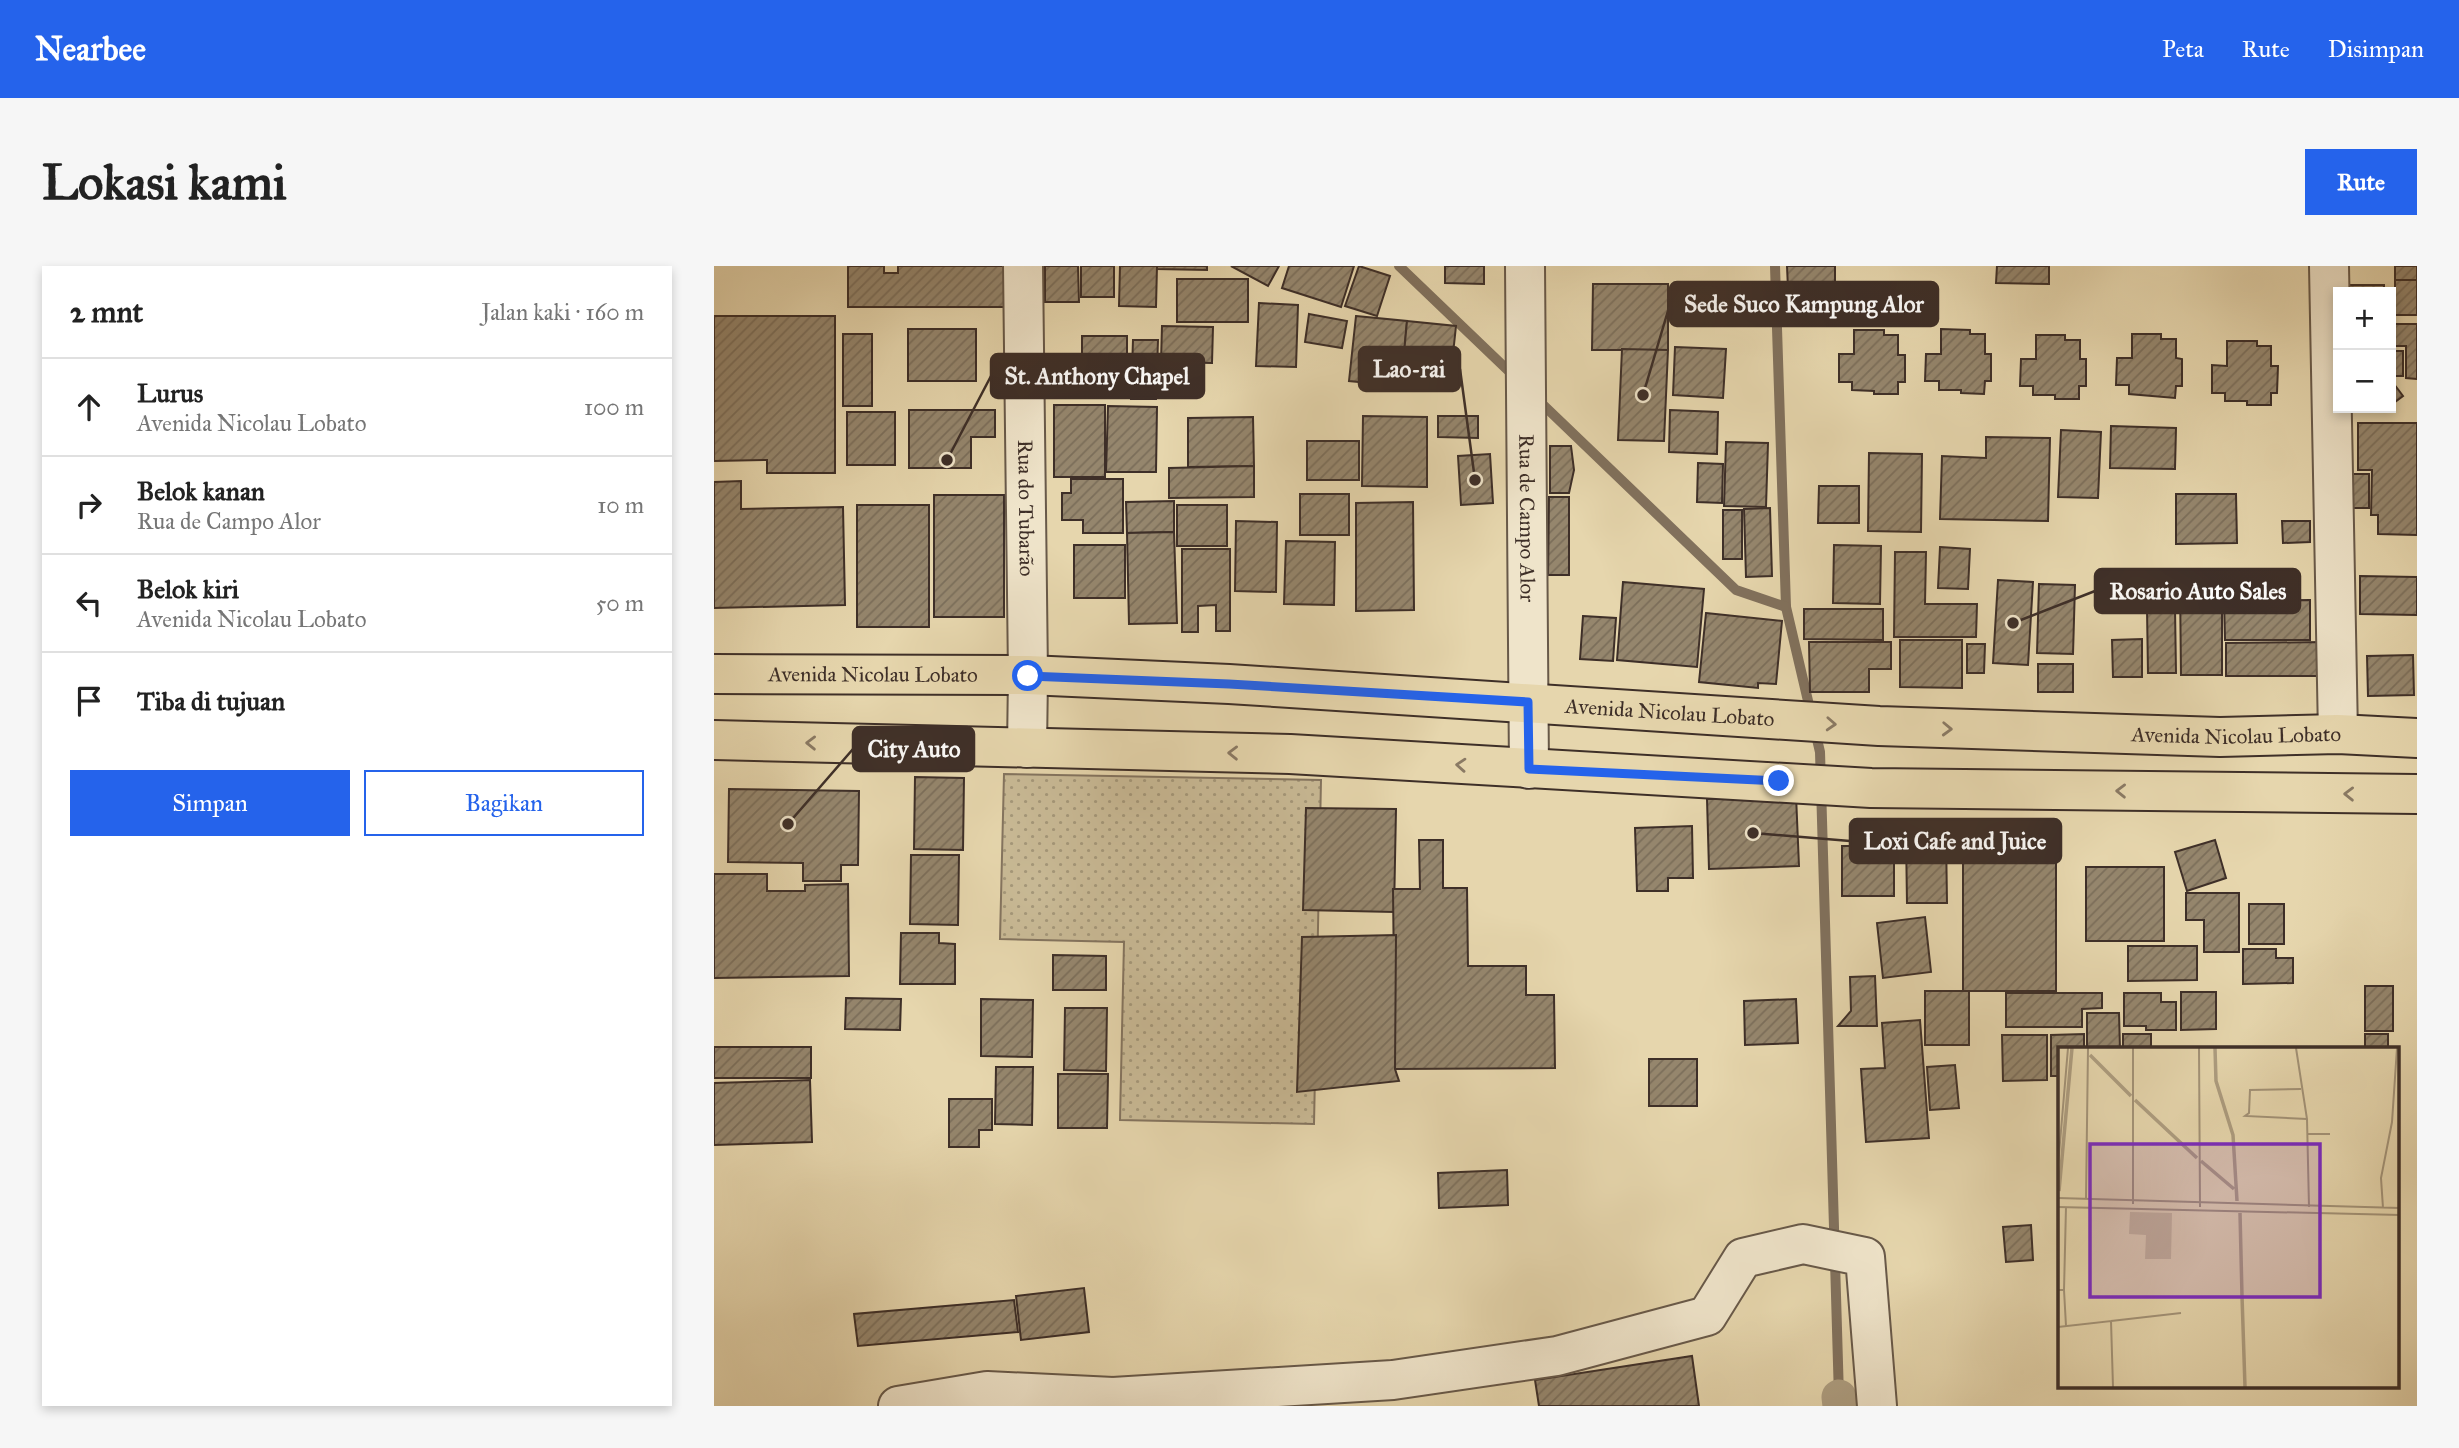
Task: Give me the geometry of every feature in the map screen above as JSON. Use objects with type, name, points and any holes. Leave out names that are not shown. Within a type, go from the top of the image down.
[{"type":"main road","name":"Avenida Nicolau Lobato","points":[[714,674],[1028,676],[1229,684],[1879,726],[2220,737],[2338,734],[2417,737]]},
{"type":"main road","points":[[714,740],[1290,754],[1871,788],[2417,794]]},
{"type":"street","name":"Rua do Tubarão","points":[[1023,266],[1027,748]]},
{"type":"street","name":"Rua de Campo Alor","points":[[1525,266],[1529,769]]},
{"type":"street","points":[[2329,266],[2338,734]]},
{"type":"street","points":[[898,1406],[986,1391],[1113,1397],[1393,1380],[1557,1356],[1707,1316],[1743,1258],[1802,1244],[1865,1256],[1877,1406]]},
{"type":"shaded area","points":[[1004,774],[1321,780],[1314,1124],[1120,1120],[1124,942],[1000,939]]},
{"type":"building","points":[[848,266],[884,266],[884,273],[898,273],[898,266],[1006,266],[1006,307],[848,307]]},
{"type":"building","points":[[1045,266],[1078,266],[1079,302],[1045,302]]},
{"type":"building","points":[[1081,266],[1114,266],[1114,297],[1081,297]]},
{"type":"building","points":[[1120,266],[1157,266],[1156,307],[1119,306]]},
{"type":"building","points":[[1157,266],[1207,266],[1207,270],[1157,269]]},
{"type":"building","points":[[1231,266],[1279,266],[1268,286]]},
{"type":"building","points":[[1289,266],[1354,266],[1341,307],[1282,288]]},
{"type":"building","points":[[1359,266],[1390,276],[1377,316],[1345,306]]},
{"type":"building","points":[[1445,266],[1484,266],[1484,284],[1445,283]]},
{"type":"building","points":[[1787,266],[1835,266],[1835,288],[1788,289]]},
{"type":"building","points":[[1997,266],[2049,266],[2049,284],[1996,283]]},
{"type":"building","points":[[2395,266],[2417,266],[2417,280],[2395,280]]},
{"type":"building","points":[[1177,279],[1248,279],[1248,322],[1177,322]]},
{"type":"building","points":[[2395,280],[2417,280],[2417,315],[2396,315]]},
{"type":"building","points":[[1593,284],[1668,284],[1668,350],[1592,350]]},
{"type":"building","points":[[2341,285],[2384,285],[2384,287]]},
{"type":"building","points":[[1259,303],[1298,305],[1296,367],[1256,366]]},
{"type":"building","points":[[1309,314],[1347,321],[1342,348],[1305,342]]},
{"type":"building","points":[[714,316],[835,316],[835,473],[767,473],[767,460],[714,461]]},
{"type":"building","points":[[1356,316],[1407,321],[1401,386],[1349,381]]},
{"type":"building","points":[[1407,321],[1456,326],[1449,391],[1401,386]]},
{"type":"building","points":[[2396,324],[2417,324],[2417,379],[2406,378],[2406,346],[2396,346]]},
{"type":"building","points":[[1162,326],[1213,327],[1212,363],[1161,362]]},
{"type":"building","points":[[908,329],[976,329],[976,381],[908,381]]},
{"type":"building","points":[[1941,329],[1970,330],[1970,334],[1985,334],[1985,354],[1991,354],[1991,381],[1985,381],[1984,394],[1939,390],[1939,381],[1925,381],[1926,354],[1941,354]]},
{"type":"building","points":[[1854,330],[1884,330],[1884,335],[1898,335],[1898,355],[1905,355],[1905,382],[1898,382],[1898,394],[1852,390],[1852,382],[1839,382],[1839,354],[1854,354]]},
{"type":"building","points":[[843,334],[872,334],[872,406],[843,406]]},
{"type":"building","points":[[2132,334],[2161,334],[2161,339],[2176,339],[2176,358],[2182,359],[2182,386],[2176,386],[2175,398],[2129,394],[2129,385],[2116,385],[2117,358],[2132,358]]},
{"type":"building","points":[[2036,335],[2065,335],[2065,340],[2080,340],[2080,359],[2086,359],[2086,386],[2079,386],[2079,399],[2033,395],[2033,386],[2020,386],[2021,359],[2036,359]]},
{"type":"building","points":[[1082,336],[1127,336],[1127,393],[1082,393]]},
{"type":"building","points":[[1133,340],[1158,340],[1156,399],[1131,399]]},
{"type":"building","points":[[2227,341],[2257,341],[2257,346],[2271,346],[2271,366],[2278,366],[2277,393],[2271,393],[2271,405],[2225,401],[2225,393],[2212,393],[2212,365],[2227,366]]},
{"type":"building","points":[[1675,347],[1726,349],[1723,398],[1673,395]]},
{"type":"building","points":[[1622,349],[1668,350],[1664,441],[1618,440]]},
{"type":"building","points":[[2396,351],[2403,351],[2403,376],[2396,376]]},
{"type":"building","points":[[2396,387],[2403,396],[2396,401]]},
{"type":"building","points":[[1054,405],[1105,405],[1105,477],[1054,477]]},
{"type":"building","points":[[1108,406],[1157,407],[1156,472],[1106,472]]},
{"type":"building","points":[[909,410],[995,410],[995,437],[971,437],[971,468],[909,468]]},
{"type":"building","points":[[1670,410],[1718,412],[1717,454],[1669,452]]},
{"type":"building","points":[[847,412],[895,412],[895,465],[847,465]]},
{"type":"building","points":[[1363,416],[1427,417],[1427,487],[1362,486]]},
{"type":"building","points":[[1438,416],[1478,416],[1478,438],[1438,437]]},
{"type":"building","points":[[1253,417],[1254,466],[1188,467],[1188,418]]},
{"type":"building","points":[[2358,423],[2417,423],[2417,535],[2378,534],[2378,515],[2371,515],[2372,470],[2358,470]]},
{"type":"building","points":[[2111,426],[2176,428],[2175,469],[2110,468]]},
{"type":"building","points":[[2061,430],[2101,432],[2098,498],[2058,497]]},
{"type":"building","points":[[1986,437],[2050,438],[2048,521],[1940,519],[1942,456],[1986,458]]},
{"type":"building","points":[[1307,441],[1359,441],[1359,480],[1307,480]]},
{"type":"building","points":[[1726,442],[1768,443],[1766,507],[1724,506]]},
{"type":"building","points":[[1550,446],[1571,446],[1574,470],[1569,493],[1550,493]]},
{"type":"building","points":[[1869,453],[1922,454],[1921,532],[1868,531]]},
{"type":"building","points":[[1490,454],[1493,503],[1461,505],[1458,456]]},
{"type":"building","points":[[1698,463],[1723,464],[1722,503],[1697,502]]},
{"type":"building","points":[[1254,466],[1254,497],[1169,498],[1169,468]]},
{"type":"building","points":[[2341,474],[2369,474],[2369,508],[2341,508]]},
{"type":"building","points":[[1071,479],[1123,479],[1123,533],[1083,533],[1083,520],[1062,520],[1062,493],[1071,493]]},
{"type":"building","points":[[741,481],[741,509],[843,507],[845,605],[714,608],[714,482]]},
{"type":"building","points":[[1819,486],[1859,486],[1859,523],[1818,523]]},
{"type":"building","points":[[1300,494],[1349,494],[1349,535],[1300,535]]},
{"type":"building","points":[[2176,494],[2236,494],[2237,543],[2176,544]]},
{"type":"building","points":[[934,495],[1004,495],[1004,617],[934,617]]},
{"type":"building","points":[[1549,497],[1569,497],[1569,575],[1548,575]]},
{"type":"building","points":[[1174,501],[1174,532],[1127,533],[1126,502]]},
{"type":"building","points":[[1413,502],[1414,610],[1356,611],[1356,503]]},
{"type":"building","points":[[857,505],[929,505],[929,627],[857,627]]},
{"type":"building","points":[[1177,505],[1227,505],[1227,546],[1177,546]]},
{"type":"building","points":[[1770,508],[1772,576],[1746,577],[1744,509]]},
{"type":"building","points":[[1723,510],[1742,510],[1742,559],[1723,559]]},
{"type":"building","points":[[1236,521],[1277,522],[1276,592],[1235,591]]},
{"type":"building","points":[[2282,521],[2310,521],[2310,542],[2283,543]]},
{"type":"building","points":[[1174,532],[1177,623],[1129,624],[1127,533]]},
{"type":"building","points":[[1286,541],[1335,542],[1334,605],[1284,604]]},
{"type":"building","points":[[1074,545],[1125,545],[1125,598],[1074,598]]},
{"type":"building","points":[[1834,545],[1881,546],[1880,604],[1833,603]]},
{"type":"building","points":[[1940,547],[1970,549],[1968,589],[1938,588]]},
{"type":"building","points":[[1182,549],[1230,549],[1230,631],[1216,631],[1216,605],[1198,606],[1198,632],[1182,632]]},
{"type":"building","points":[[1895,552],[1926,552],[1925,604],[1977,604],[1976,637],[1894,637]]},
{"type":"building","points":[[2360,576],[2417,577],[2417,615],[2360,614]]},
{"type":"building","points":[[1998,580],[2033,582],[2028,665],[1993,663]]},
{"type":"building","points":[[1623,582],[1704,589],[1697,667],[1617,660]]},
{"type":"building","points":[[2039,584],[2075,585],[2073,654],[2037,653]]},
{"type":"building","points":[[2180,584],[2222,584],[2222,675],[2181,675]]},
{"type":"building","points":[[2310,600],[2310,640],[2225,640],[2224,601]]},
{"type":"building","points":[[2175,608],[2176,673],[2148,673],[2147,609]]},
{"type":"building","points":[[1804,609],[1883,609],[1883,640],[1804,639]]},
{"type":"building","points":[[1706,613],[1782,621],[1776,684],[1758,683],[1758,688],[1699,682]]},
{"type":"building","points":[[1583,616],[1616,618],[1613,661],[1580,659]]},
{"type":"building","points":[[2142,639],[2142,677],[2113,677],[2112,640]]},
{"type":"building","points":[[1900,640],[1962,640],[1962,688],[1900,687]]},
{"type":"building","points":[[1809,642],[1891,642],[1891,669],[1869,669],[1869,692],[1810,692]]},
{"type":"building","points":[[2324,642],[2324,676],[2226,676],[2226,643]]},
{"type":"building","points":[[1967,644],[1985,644],[1984,673],[1967,673]]},
{"type":"building","points":[[2413,655],[2414,695],[2368,696],[2367,656]]},
{"type":"building","points":[[2038,664],[2073,664],[2073,692],[2038,692]]},
{"type":"building","points":[[915,777],[964,778],[963,850],[914,849]]},
{"type":"building","points":[[729,789],[859,791],[858,865],[841,865],[841,881],[803,881],[803,863],[728,862]]},
{"type":"building","points":[[1796,795],[1799,866],[1709,869],[1707,799]]},
{"type":"building","points":[[1306,808],[1396,809],[1394,912],[1303,910]]},
{"type":"building","points":[[1692,826],[1693,878],[1668,878],[1668,891],[1637,891],[1635,828]]},
{"type":"building","points":[[1946,835],[1947,903],[1907,903],[1906,836]]},
{"type":"building","points":[[1419,840],[1443,840],[1443,888],[1467,888],[1468,966],[1526,966],[1526,995],[1554,995],[1555,1068],[1395,1069],[1393,889],[1420,889]]},
{"type":"building","points":[[2215,840],[2226,878],[2187,891],[2175,852]]},
{"type":"building","points":[[1842,846],[1894,846],[1894,896],[1842,896]]},
{"type":"building","points":[[911,855],[959,855],[958,925],[910,924]]},
{"type":"building","points":[[1963,863],[2056,863],[2056,991],[1963,991]]},
{"type":"building","points":[[2086,867],[2164,867],[2164,941],[2086,941]]},
{"type":"building","points":[[714,874],[767,874],[767,891],[805,891],[805,885],[848,884],[849,976],[714,978]]},
{"type":"building","points":[[2186,893],[2239,893],[2239,952],[2204,952],[2204,920],[2186,920]]},
{"type":"building","points":[[2249,904],[2284,904],[2284,944],[2249,944]]},
{"type":"building","points":[[1925,917],[1931,972],[1883,978],[1877,923]]},
{"type":"building","points":[[901,933],[939,933],[939,943],[955,944],[955,984],[900,984]]},
{"type":"building","points":[[1396,935],[1395,1069],[1399,1081],[1297,1092],[1302,937]]},
{"type":"building","points":[[2128,946],[2197,946],[2197,980],[2128,981]]},
{"type":"building","points":[[2243,949],[2276,949],[2276,958],[2293,958],[2293,983],[2243,984]]},
{"type":"building","points":[[1053,955],[1106,956],[1106,990],[1053,990]]},
{"type":"building","points":[[1875,976],[1877,1026],[1838,1026],[1851,1011],[1850,977]]},
{"type":"building","points":[[2365,986],[2393,986],[2393,1031],[2365,1031]]},
{"type":"building","points":[[1925,991],[1969,991],[1969,1045],[1925,1045]]},
{"type":"building","points":[[2181,992],[2216,992],[2216,1029],[2181,1030]]},
{"type":"building","points":[[2006,993],[2102,993],[2102,1008],[2082,1009],[2082,1027],[2006,1027]]},
{"type":"building","points":[[2124,993],[2161,993],[2161,1002],[2176,1002],[2176,1030],[2146,1030],[2146,1026],[2124,1026]]},
{"type":"building","points":[[846,998],[901,999],[900,1030],[845,1029]]},
{"type":"building","points":[[981,999],[1033,1000],[1032,1057],[981,1056]]},
{"type":"building","points":[[1796,999],[1798,1043],[1745,1045],[1744,1001]]},
{"type":"building","points":[[1065,1008],[1107,1008],[1106,1071],[1064,1070]]},
{"type":"building","points":[[2087,1013],[2119,1013],[2120,1047],[2087,1047]]},
{"type":"building","points":[[1920,1020],[1929,1138],[1866,1142],[1861,1069],[1885,1068],[1882,1023]]},
{"type":"building","points":[[2084,1034],[2084,1047],[2058,1047],[2058,1076],[2051,1076],[2051,1035]]},
{"type":"building","points":[[2123,1034],[2151,1034],[2151,1047],[2123,1047]]},
{"type":"building","points":[[2365,1034],[2388,1034],[2388,1047],[2365,1047]]},
{"type":"building","points":[[2002,1035],[2047,1035],[2047,1080],[2003,1081]]},
{"type":"building","points":[[714,1047],[811,1047],[811,1078],[714,1078]]},
{"type":"building","points":[[1649,1059],[1697,1059],[1697,1106],[1649,1106]]},
{"type":"building","points":[[1955,1065],[1959,1108],[1930,1110],[1927,1067]]},
{"type":"building","points":[[996,1067],[1033,1067],[1032,1125],[995,1124]]},
{"type":"building","points":[[1058,1074],[1108,1074],[1107,1128],[1058,1128]]},
{"type":"building","points":[[810,1080],[812,1142],[714,1145],[714,1083]]},
{"type":"building","points":[[949,1099],[992,1099],[992,1130],[979,1130],[979,1147],[949,1147]]},
{"type":"building","points":[[1507,1170],[1508,1205],[1439,1208],[1438,1173]]},
{"type":"building","points":[[2031,1225],[2033,1260],[2006,1262],[2003,1227]]},
{"type":"building","points":[[1084,1288],[1089,1332],[1021,1340],[1016,1296]]},
{"type":"building","points":[[1014,1300],[1018,1332],[858,1346],[854,1314]]},
{"type":"building","points":[[1692,1356],[1699,1406],[1539,1406],[1535,1380]]},
{"type":"waterway","points":[[1399,266],[1517,379]]},
{"type":"waterway","points":[[1775,266],[1786,607],[1820,752],[1839,1397]]},
{"type":"waterway","points":[[1536,398],[1736,590],[1786,607]]},
{"type":"waterway","points":[[1839,1397],[1840,1406]]},
{"type":"place","name":"Sede Suco Kampung Alor","points":[[1643,395]]},
{"type":"place","name":"St. Anthony Chapel","points":[[947,460]]},
{"type":"place","name":"Lao-rai","points":[[1475,480]]},
{"type":"place","name":"Rosario Auto Sales","points":[[2013,623]]},
{"type":"place","name":"City Auto","points":[[788,824]]},
{"type":"place","name":"Loxi Cafe and Juice","points":[[1753,833]]},
{"type":"route","points":[[1028,676],[1229,684],[1528,702],[1529,769],[1779,781]]}]
